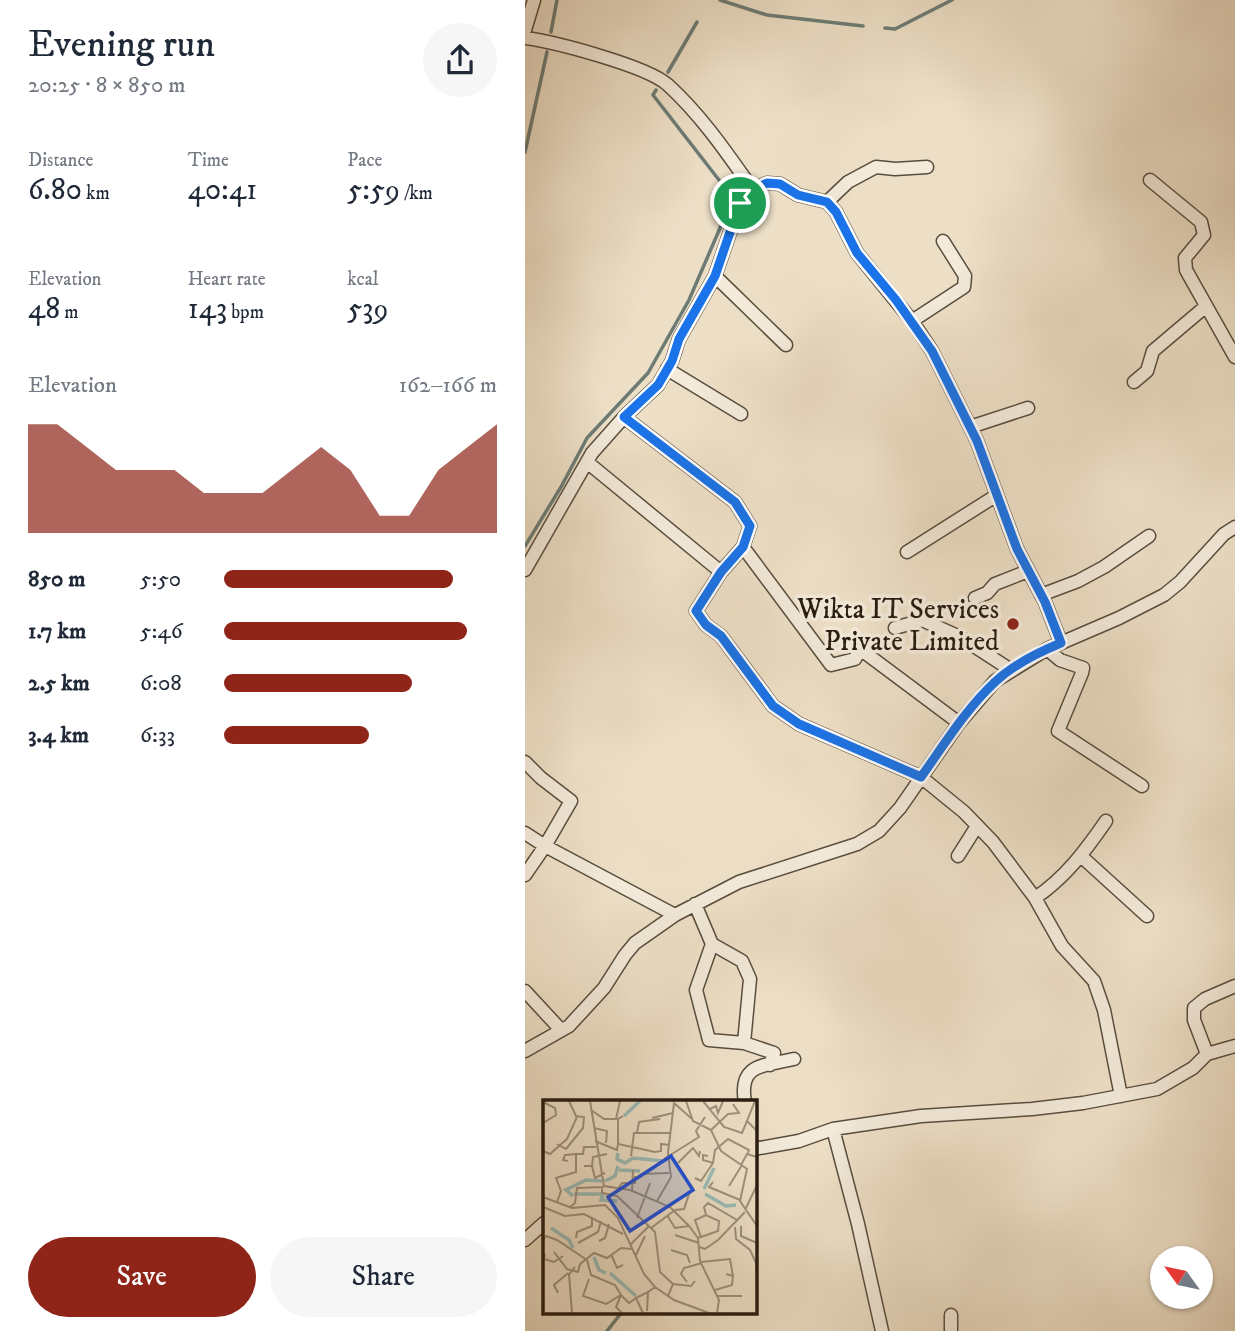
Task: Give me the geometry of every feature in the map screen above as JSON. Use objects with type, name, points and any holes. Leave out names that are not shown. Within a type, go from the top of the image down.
[{"type":"street","points":[[525,30],[534,0]]},
{"type":"street","points":[[525,38],[592,54],[648,73],[667,83],[715,136],[753,190]]},
{"type":"street","points":[[827,202],[848,182],[877,167],[927,167]]},
{"type":"street","points":[[1150,180],[1201,222],[1204,235],[1185,258],[1186,270],[1235,357]]},
{"type":"street","points":[[525,570],[591,453],[658,385],[672,361],[679,339],[715,276],[740,203],[753,190],[767,183],[780,184],[798,195],[827,202],[836,212],[857,253],[912,321],[932,351],[970,427],[1008,529],[1061,643]]},
{"type":"street","points":[[912,321],[964,287],[965,276],[943,241]]},
{"type":"street","points":[[715,276],[786,345]]},
{"type":"street","points":[[1134,382],[1147,371],[1153,351],[1205,307]]},
{"type":"street","points":[[667,369],[741,414]]},
{"type":"street","points":[[970,427],[1028,408]]},
{"type":"street","points":[[624,417],[735,502],[750,526],[743,547],[721,572],[696,611],[706,625],[721,636],[773,706],[799,724],[921,777],[993,842],[1035,898],[1062,946],[1094,981],[1104,1010],[1121,1096]]},
{"type":"street","points":[[587,462],[721,572]]},
{"type":"street","points":[[907,552],[997,495]]},
{"type":"street","points":[[525,1051],[561,1030],[586,1009],[635,943],[675,915],[739,882],[857,844],[879,831],[893,816],[959,723],[995,681],[1047,649],[1119,618],[1164,594],[1180,582],[1224,534],[1235,527]]},
{"type":"street","points":[[1041,595],[1078,581],[1104,567],[1149,536]]},
{"type":"street","points":[[743,547],[831,665],[855,659],[860,649],[959,723]]},
{"type":"street","points":[[975,598],[987,593],[995,584],[1028,571]]},
{"type":"street","points":[[895,628],[922,620],[960,637],[1011,670]]},
{"type":"street","points":[[1047,649],[1060,660],[1083,668],[1058,731],[1142,786]]},
{"type":"street","points":[[525,762],[571,801],[525,875]]},
{"type":"street","points":[[1035,898],[1046,891],[1082,856],[1107,821]]},
{"type":"street","points":[[958,856],[978,826]]},
{"type":"street","points":[[525,833],[675,915]]},
{"type":"street","points":[[1082,856],[1147,916]]},
{"type":"street","points":[[695,904],[712,944],[742,961],[750,979],[744,1043]]},
{"type":"street","points":[[712,944],[696,990],[709,1040],[744,1043],[773,1053],[770,1065]]},
{"type":"street","points":[[1207,1054],[1194,1020],[1194,1008],[1205,999],[1235,986]]},
{"type":"street","points":[[525,990],[561,1030]]},
{"type":"street","points":[[756,1149],[799,1141],[833,1129],[921,1116],[1032,1109],[1157,1089],[1193,1068],[1207,1054],[1235,1046]]},
{"type":"street","points":[[745,1100],[744,1080],[748,1073],[755,1068],[794,1059]]},
{"type":"street","points":[[833,1129],[882,1331]]},
{"type":"street","points":[[525,1240],[543,1224]]},
{"type":"street","points":[[951,1315],[951,1331]]},
{"type":"waterway","points":[[551,32],[557,0]]},
{"type":"waterway","points":[[720,0],[767,15],[863,26]]},
{"type":"waterway","points":[[885,28],[895,29],[952,0]]},
{"type":"waterway","points":[[668,72],[697,22]]},
{"type":"waterway","points":[[525,152],[547,52]]},
{"type":"waterway","points":[[525,546],[587,438],[648,373],[689,300],[733,198],[653,95],[656,90]]},
{"type":"waterway","points":[[607,1331],[620,1314]]},
{"type":"place","name":"Wikta IT Services Private Limited","points":[[1013,624]]},
{"type":"route","points":[[767,183],[780,184],[798,195],[827,202],[836,212],[857,253],[896,300],[932,351],[977,441],[1004,519],[1045,602],[1061,643],[995,681],[959,723],[921,777],[799,724],[773,706],[721,636],[706,625],[696,611],[721,572],[743,547],[750,526],[735,502],[624,417],[658,385],[672,361],[679,339],[715,276],[740,203],[753,190],[767,183]]}]
